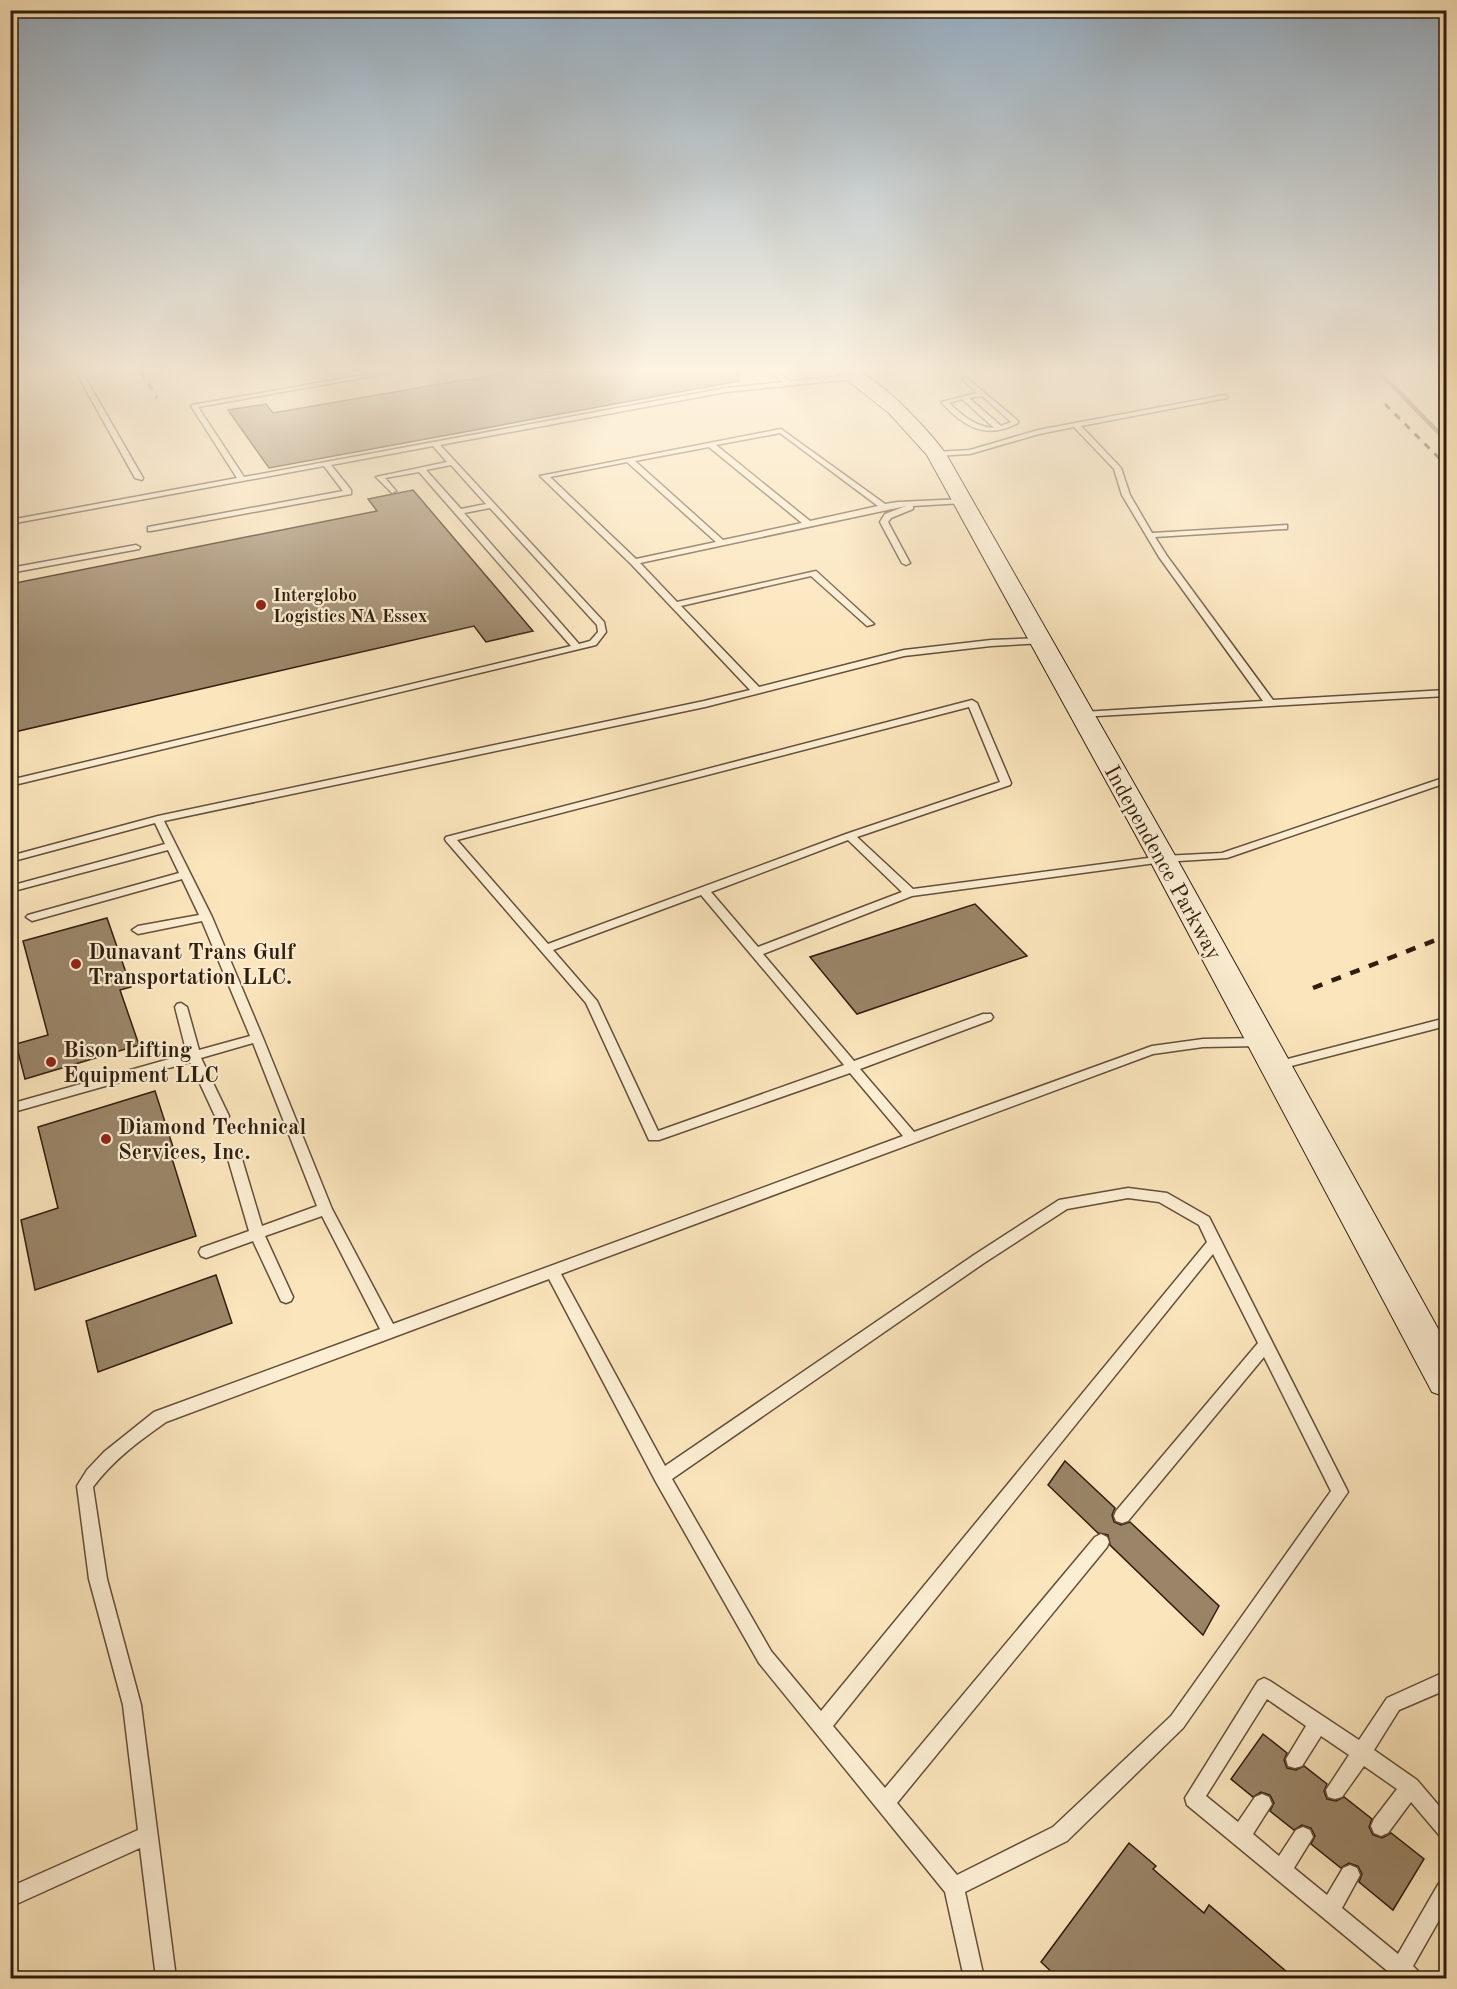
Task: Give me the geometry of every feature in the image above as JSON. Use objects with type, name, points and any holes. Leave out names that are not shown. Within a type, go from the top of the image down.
[{"type":"main road","name":"Independence Parkway","points":[[942,465],[1163,860],[1446,1380]]},
{"type":"lane","points":[[132,465],[139,478]]},
{"type":"lane","points":[[232,465],[241,478]]},
{"type":"lane","points":[[10,522],[316,465]]},
{"type":"lane","points":[[151,529],[348,492],[327,465]]},
{"type":"lane","points":[[392,491],[380,477],[443,465]]},
{"type":"lane","points":[[10,783],[593,643],[602,632],[601,624],[454,465]]},
{"type":"lane","points":[[603,465],[544,476],[634,562],[757,691]]},
{"type":"lane","points":[[634,465],[722,543]]},
{"type":"lane","points":[[736,465],[809,524]]},
{"type":"lane","points":[[827,465],[884,507]]},
{"type":"lane","points":[[1114,465],[1126,495],[1163,557],[1270,703]]},
{"type":"lane","points":[[421,469],[577,647]]},
{"type":"lane","points":[[634,562],[884,507],[963,501]]},
{"type":"lane","points":[[906,563],[884,522],[888,516],[919,503]]},
{"type":"lane","points":[[459,512],[492,505]]},
{"type":"lane","points":[[1151,535],[1284,527]]},
{"type":"lane","points":[[10,571],[136,547]]},
{"type":"lane","points":[[675,605],[813,573],[870,624]]},
{"type":"lane","points":[[10,859],[158,819],[757,691],[904,653],[991,643],[1042,641]]},
{"type":"lane","points":[[1083,715],[1446,693]]},
{"type":"lane","points":[[546,949],[850,836],[1006,783],[972,703],[450,839],[591,1001],[654,1137],[987,1017]]},
{"type":"lane","points":[[756,952],[910,893],[1163,860],[1223,856],[1446,780]]},
{"type":"lane","points":[[158,819],[206,917],[325,1209],[389,1332]]},
{"type":"lane","points":[[850,836],[910,893]]},
{"type":"lane","points":[[13,889],[171,846]]},
{"type":"lane","points":[[32,917],[186,875]]},
{"type":"lane","points":[[704,891],[912,1138]]},
{"type":"lane","points":[[138,930],[206,917]]},
{"type":"lane","points":[[180,1007],[194,1056],[222,1116]]},
{"type":"lane","points":[[1276,1066],[1446,1022]]},
{"type":"lane","points":[[10,1109],[257,1038]]},
{"type":"lane","points":[[166,1978],[132,1705],[98,1579],[86,1486],[99,1466],[123,1444],[160,1417],[1152,1050],[1203,1043],[1262,1042]]},
{"type":"lane","points":[[236,1159],[257,1233],[286,1297]]},
{"type":"lane","points":[[662,1477],[979,1258],[1064,1204],[1128,1193],[1162,1197],[1204,1221],[1340,1492],[1177,1722],[1060,1834],[954,1887]]},
{"type":"lane","points":[[206,1252],[325,1209]]},
{"type":"lane","points":[[822,1725],[1215,1242]]},
{"type":"lane","points":[[552,1271],[662,1477],[765,1657],[954,1887],[974,1978]]},
{"type":"lane","points":[[1122,1516],[1266,1344]]},
{"type":"lane","points":[[885,1802],[1101,1542]]},
{"type":"lane","points":[[1335,1790],[1393,1704],[1440,1683],[1446,1683]]},
{"type":"lane","points":[[1446,1828],[1410,1787],[1264,1687],[1194,1798],[1408,1976],[1446,1890]]},
{"type":"lane","points":[[1295,1759],[1318,1724]]},
{"type":"lane","points":[[1381,1826],[1410,1787]]},
{"type":"lane","points":[[1240,1836],[1262,1804]]},
{"type":"lane","points":[[10,1897],[148,1835]]},
{"type":"lane","points":[[1281,1870],[1303,1837]]},
{"type":"lane","points":[[1329,1911],[1350,1875]]},
{"type":"building","points":[[267,465],[286,465],[269,468]]},
{"type":"building","name":"Interglobo Logistics NA Essex","points":[[413,490],[533,631],[486,642],[474,626],[10,733],[10,584],[377,511],[368,499]]},
{"type":"building","points":[[975,904],[1027,956],[857,1014],[810,957]]},
{"type":"building","points":[[107,918],[131,987],[120,990],[139,1045],[25,1079],[16,1044],[48,1035],[23,941]]},
{"type":"building","points":[[155,1091],[174,1150],[170,1152],[196,1236],[35,1290],[21,1220],[58,1208],[38,1127]]},
{"type":"building","points":[[216,1275],[232,1323],[98,1372],[86,1321]]},
{"type":"building","points":[[1065,1461],[1115,1508],[1112,1515],[1114,1522],[1121,1525],[1130,1522],[1219,1606],[1203,1635],[1110,1545],[1108,1535],[1098,1533],[1048,1485]]},
{"type":"building","points":[[1263,1734],[1287,1753],[1284,1760],[1287,1768],[1296,1770],[1304,1766],[1327,1784],[1324,1791],[1327,1799],[1336,1801],[1344,1797],[1372,1819],[1369,1827],[1373,1835],[1382,1838],[1391,1833],[1424,1859],[1393,1910],[1359,1882],[1362,1874],[1358,1866],[1349,1863],[1341,1868],[1311,1844],[1315,1836],[1311,1828],[1302,1825],[1294,1830],[1270,1811],[1274,1803],[1270,1795],[1261,1792],[1253,1797],[1231,1779]]},
{"type":"building","points":[[1129,1843],[1156,1866],[1153,1869],[1204,1913],[1209,1905],[1294,1978],[1058,1978],[1041,1962]]},
{"type":"railway","points":[[1313,988],[1446,936]]},
{"type":"place","name":"Interglobo Logistics NA Essex","points":[[261,605]]},
{"type":"place","name":"Dunavant Trans Gulf Transportation LLC.","points":[[76,964]]},
{"type":"place","name":"Bison Lifting Equipment LLC","points":[[51,1062]]},
{"type":"place","name":"Diamond Technical Services, Inc.","points":[[106,1139]]}]
